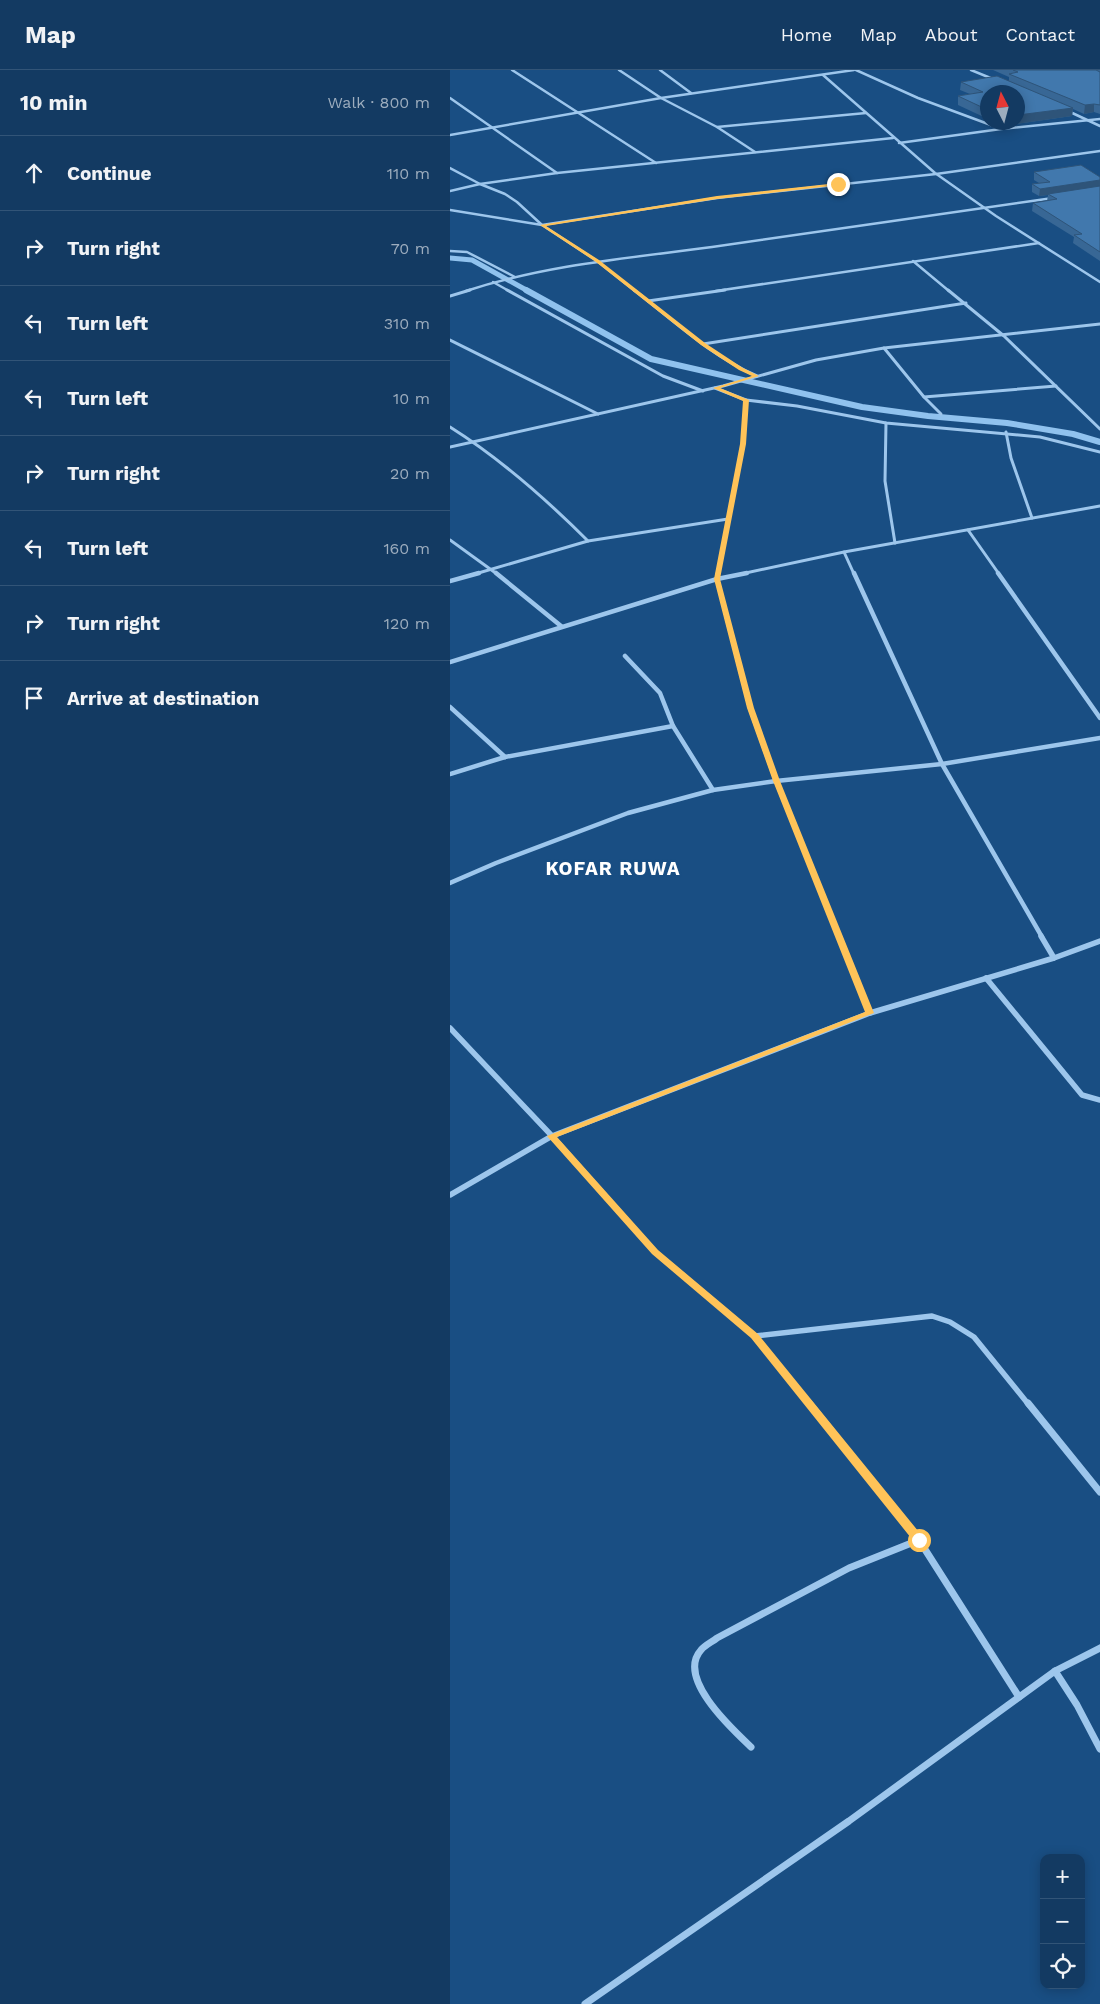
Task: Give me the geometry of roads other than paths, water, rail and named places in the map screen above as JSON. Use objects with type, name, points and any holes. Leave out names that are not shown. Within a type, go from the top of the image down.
[{"type":"street","points":[[512,70],[656,163]]},
{"type":"street","points":[[619,70],[661,98],[717,127],[755,153]]},
{"type":"street","points":[[660,70],[691,93]]},
{"type":"street","points":[[450,135],[577,111],[855,70],[918,98],[980,121]]},
{"type":"street","points":[[971,70],[998,82]]},
{"type":"street","points":[[823,75],[936,174],[1038,243],[1100,282]]},
{"type":"street","points":[[450,98],[557,173]]},
{"type":"street","points":[[1062,108],[1100,126]]},
{"type":"street","points":[[717,127],[866,113]]},
{"type":"street","points":[[1025,127],[1100,119]]},
{"type":"street","points":[[899,143],[994,130]]},
{"type":"street","points":[[450,191],[480,184],[557,173],[893,138]]},
{"type":"street","points":[[450,210],[542,225],[717,198],[936,174],[1100,151]]},
{"type":"street","points":[[450,168],[480,184],[505,194],[517,202],[542,225],[598,261],[703,344],[755,377]]},
{"type":"street","points":[[450,296],[495,282],[598,261],[1062,197]]},
{"type":"street","points":[[648,301],[1038,243]]},
{"type":"street","points":[[450,251],[467,252],[513,278]]},
{"type":"street","points":[[913,262],[966,303],[1004,336],[1100,429]]},
{"type":"street","points":[[495,282],[664,376],[703,391]]},
{"type":"street","points":[[703,344],[966,303]]},
{"type":"street","points":[[450,446],[703,391],[816,360],[884,348],[1100,324]]},
{"type":"street","points":[[450,340],[599,414]]},
{"type":"street","points":[[884,348],[924,397],[941,414]]},
{"type":"street","points":[[924,397],[1056,386]]},
{"type":"street","points":[[715,388],[746,400],[797,406],[886,423],[1006,432],[1060,441],[1100,452]]},
{"type":"street","points":[[746,400],[743,444],[717,579],[750,708],[776,781],[870,1013]]},
{"type":"street","points":[[886,423],[885,481],[896,543]]},
{"type":"street","points":[[450,427],[474,441],[523,479],[553,505],[588,541]]},
{"type":"street","points":[[1006,432],[1011,458],[1032,518]]},
{"type":"street","points":[[450,662],[717,579],[844,552],[1100,506]]},
{"type":"street","points":[[450,581],[588,541],[728,519]]},
{"type":"street","points":[[968,530],[1100,718]]},
{"type":"street","points":[[450,540],[490,568],[561,626]]},
{"type":"street","points":[[844,552],[942,764],[1054,958]]},
{"type":"street","points":[[625,656],[660,693],[673,726],[713,790]]},
{"type":"street","points":[[450,707],[505,757]]},
{"type":"street","points":[[450,774],[505,757],[673,726]]},
{"type":"street","points":[[450,883],[496,863],[628,813],[713,790],[776,781],[942,764],[1100,738]]},
{"type":"street","points":[[450,1196],[552,1136],[870,1013],[1054,958],[1100,941]]},
{"type":"street","points":[[986,978],[1082,1096],[1100,1100]]},
{"type":"street","points":[[450,1028],[552,1136],[655,1252],[755,1336],[919,1540],[1019,1697]]},
{"type":"street","points":[[755,1336],[932,1316],[950,1322],[974,1337],[1100,1492]]},
{"type":"street","points":[[751,1747],[720,1716],[698,1684],[694,1670],[700,1652],[716,1638],[815,1585],[849,1568],[919,1540]]},
{"type":"street","points":[[585,2004],[849,1821],[1055,1672],[1100,1648]]},
{"type":"street","points":[[1055,1672],[1100,1749]]},
{"type":"waterway","points":[[450,258],[472,260],[528,291]]},
{"type":"waterway","points":[[526,290],[651,359],[862,407],[928,416],[1007,423],[1073,434],[1100,442]]},
{"type":"district","name":"KOFAR RUWA","points":[[613,868]]}]
